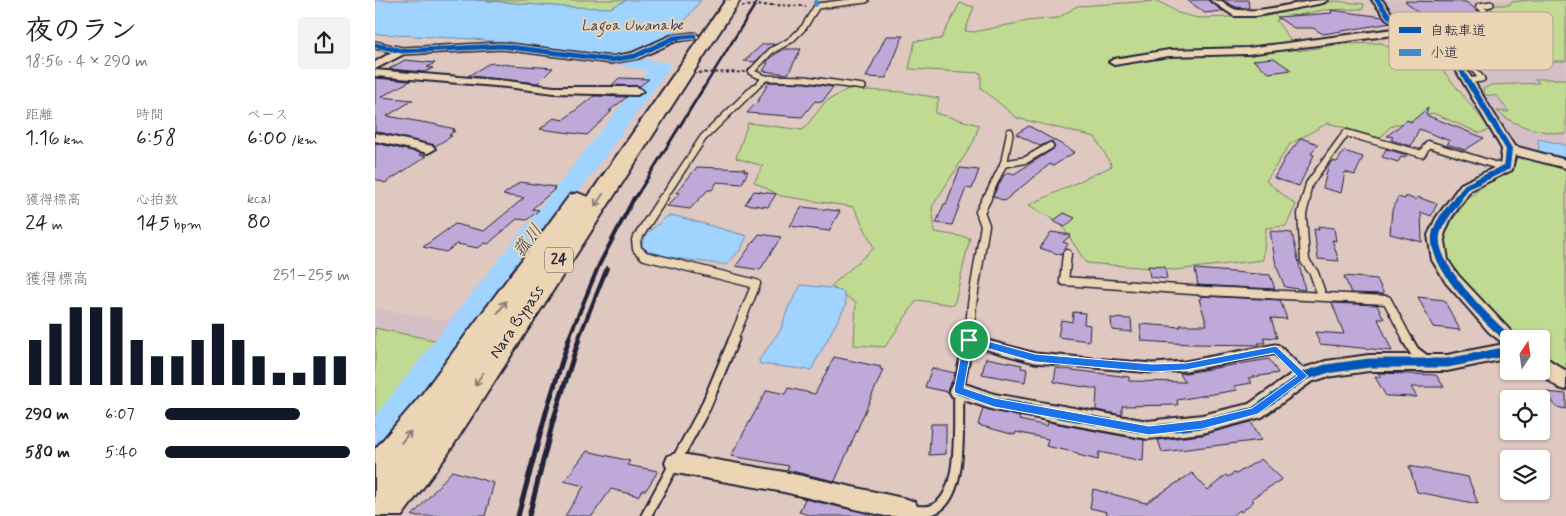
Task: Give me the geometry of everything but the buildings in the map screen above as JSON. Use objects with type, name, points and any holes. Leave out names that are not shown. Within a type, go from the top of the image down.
[{"type":"highway","name":"Nara Bypass","points":[[375,475],[434,404],[694,36],[731,2]]},
{"type":"highway","name":"Nara Bypass","points":[[379,516],[435,444],[731,2]]},
{"type":"street","points":[[1215,0],[1234,13],[1256,13],[1323,0]]},
{"type":"street","points":[[1260,0],[1275,9]]},
{"type":"street","points":[[1377,0],[1389,16]]},
{"type":"street","points":[[1114,62],[1169,53],[1248,51],[1389,33]]},
{"type":"street","points":[[375,38],[467,42],[611,60],[635,56],[674,38],[694,36]]},
{"type":"street","points":[[375,45],[402,52],[502,46]]},
{"type":"street","points":[[375,66],[402,52]]},
{"type":"street","points":[[1462,70],[1467,82],[1509,149],[1507,167],[1466,187],[1444,218],[1436,236],[1440,260],[1452,279],[1500,331]]},
{"type":"street","points":[[375,74],[507,84],[554,90],[637,91]]},
{"type":"street","points":[[375,137],[428,149]]},
{"type":"street","points":[[1509,149],[1566,164]]},
{"type":"street","points":[[959,390],[994,402],[1149,430],[1202,424],[1255,411],[1303,376],[1326,369],[1369,363],[1447,363],[1500,352]]},
{"type":"street","points":[[1550,370],[1566,382]]},
{"type":"street","points":[[677,464],[784,482],[907,510]]},
{"type":"lane","points":[[863,87],[805,79],[765,78],[751,72],[771,51],[791,40],[804,27],[817,6],[866,0]]},
{"type":"lane","points":[[1485,12],[1479,6],[1491,4]]},
{"type":"lane","points":[[1467,82],[1482,79],[1474,70]]},
{"type":"lane","points":[[646,516],[677,464],[705,408],[756,284],[645,256],[637,249],[636,240],[703,138],[765,78]]},
{"type":"lane","points":[[907,510],[932,510],[944,500],[953,487],[958,453],[959,390],[969,340],[971,304],[985,225],[980,212],[1003,164],[1009,144],[1009,132]]},
{"type":"lane","points":[[1322,296],[1314,273],[1305,261],[1302,214],[1309,184],[1346,133],[1422,154],[1428,144],[1504,168]]},
{"type":"lane","points":[[1003,164],[1026,160],[1050,146]]},
{"type":"lane","points":[[1067,254],[1064,281],[1206,292],[1387,300],[1414,351],[1434,364]]},
{"type":"lane","points":[[969,340],[1035,358],[1152,368],[1186,366],[1276,349],[1303,376]]},
{"type":"path","points":[[731,2],[817,6]]},
{"type":"path","points":[[693,73],[747,72]]},
{"type":"shaded area","points":[[1380,0],[1537,0],[1566,17],[1566,162],[1512,149],[1477,87],[1487,81],[1477,77],[1469,77],[1466,70],[1553,70],[1553,12],[1391,12]]},
{"type":"shaded area","points":[[375,308],[464,324],[375,438]]},
{"type":"green space","points":[[475,0],[627,0],[611,8],[566,7]]},
{"type":"green space","points":[[1566,0],[1566,61],[1553,61],[1553,12],[1498,12],[1489,8],[1490,5],[1509,5],[1511,2]]},
{"type":"green space","points":[[1156,1],[1178,13],[1198,18],[1267,16],[1334,1],[1364,4],[1363,9],[1322,10],[1276,20],[1298,51],[1341,44],[1382,43],[1389,48],[1389,70],[1442,70],[1491,130],[1479,133],[1433,113],[1390,127],[1380,138],[1328,123],[1290,144],[1266,181],[1296,205],[1286,226],[1266,228],[1263,260],[1175,270],[1086,263],[1061,224],[1029,205],[1112,166],[1095,137],[1017,118],[981,88],[981,73],[909,69],[915,41],[941,39],[960,3],[974,7],[965,31],[974,32],[1027,21],[1058,18],[1077,6]]},
{"type":"green space","points":[[1535,79],[1566,79],[1566,134],[1529,128],[1504,117],[1497,111],[1509,112],[1497,96],[1485,95],[1483,89],[1491,85],[1539,83]]},
{"type":"green space","points":[[848,89],[903,92],[939,98],[935,113],[979,125],[974,141],[932,207],[935,232],[970,238],[954,305],[917,300],[885,347],[854,345],[856,303],[831,286],[874,248],[854,207],[781,196],[754,182],[763,166],[736,158],[748,123],[803,130],[825,102]]},
{"type":"green space","points":[[1514,154],[1566,166],[1566,373],[1550,363],[1550,330],[1506,330],[1473,294],[1446,253],[1445,237],[1456,215],[1476,192],[1506,170],[1515,162],[1517,157]]},
{"type":"green space","points":[[375,328],[444,342],[375,429]]},
{"type":"water","name":"Lagoa Uwanabe","points":[[375,0],[475,0],[566,7],[610,8],[627,0],[701,0],[673,36],[629,55],[616,56],[475,39],[375,34]]},
{"type":"water","points":[[1538,139],[1566,145],[1566,158],[1539,151]]},
{"type":"water","points":[[668,216],[676,216],[747,236],[741,249],[726,265],[669,257],[641,247],[646,234]]},
{"type":"water","points":[[801,285],[830,288],[844,292],[846,305],[811,370],[760,364],[759,360],[781,329],[788,308]]},
{"type":"waterway","name":"菰川","points":[[375,443],[661,67],[629,62],[627,59]]},
{"type":"railway","points":[[703,89],[758,0]]},
{"type":"railway","points":[[634,200],[704,87]]},
{"type":"railway","points":[[568,340],[599,265],[634,198]]},
{"type":"railway","points":[[578,340],[607,268]]},
{"type":"railway","points":[[518,516],[547,409],[569,339]]},
{"type":"railway","points":[[529,516],[553,421],[579,339]]},
{"type":"marked path","points":[[817,0],[815,3],[817,6]]},
{"type":"cycle path","points":[[1377,0],[1389,16]]},
{"type":"cycle path","points":[[375,45],[402,51],[502,46],[611,60],[635,56],[674,38],[694,36]]},
{"type":"cycle path","points":[[1461,70],[1509,149],[1507,167],[1466,187],[1444,218],[1436,235],[1440,260],[1452,279],[1500,331]]},
{"type":"cycle path","points":[[959,390],[994,402],[1148,430],[1202,424],[1255,411],[1304,376],[1326,369],[1369,363],[1447,363],[1500,352]]},
{"type":"route","points":[[969,340],[1035,358],[1152,368],[1186,366],[1276,349],[1303,376],[1255,411],[1202,424],[1149,430],[1072,418],[994,402],[959,390],[969,340]]}]
